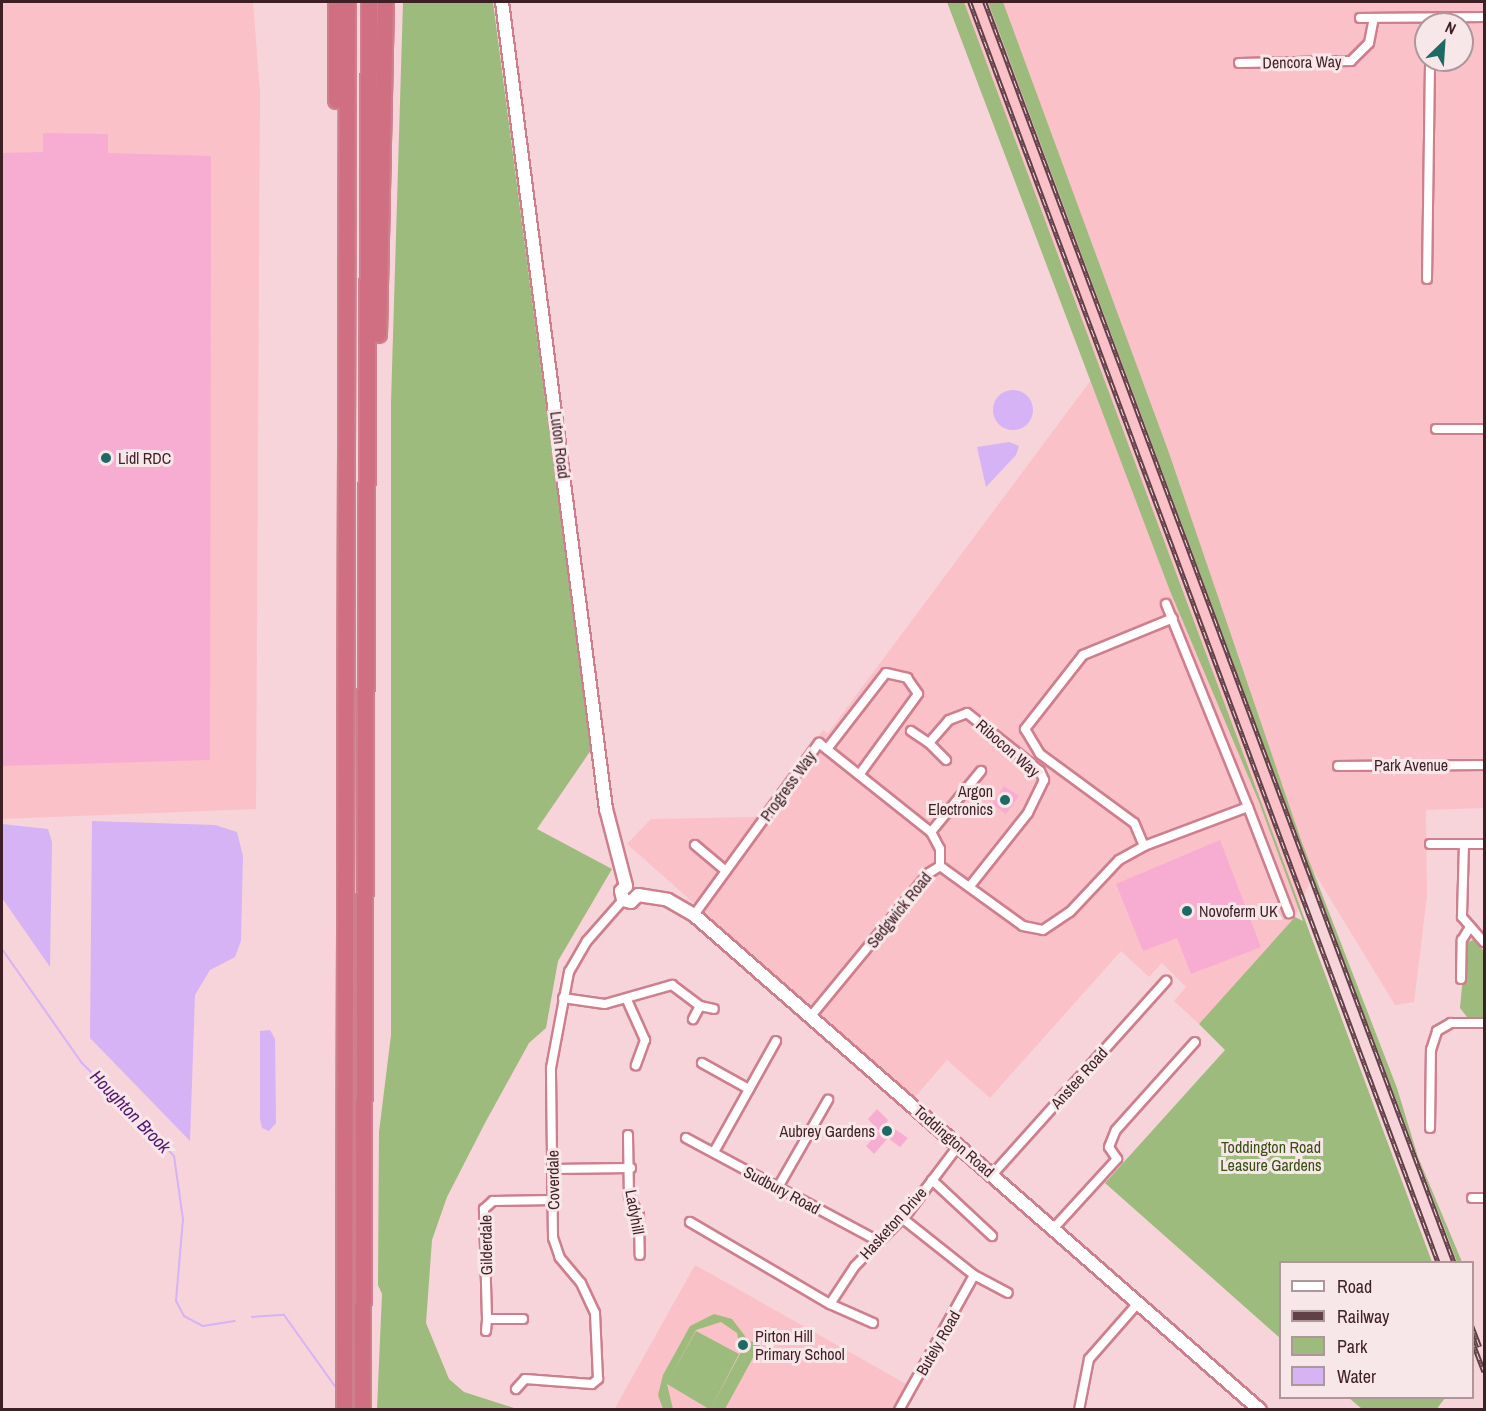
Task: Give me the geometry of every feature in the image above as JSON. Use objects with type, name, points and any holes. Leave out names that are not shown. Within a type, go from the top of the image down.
[{"type":"highway","points":[[336,2],[336,237],[345,391]]},
{"type":"highway","points":[[344,1410],[347,2]]},
{"type":"highway","points":[[362,1402],[369,732],[369,2]]},
{"type":"highway","points":[[369,732],[376,629],[385,2]]},
{"type":"main road","name":"Luton Road","points":[[502,2],[606,809],[626,886]]},
{"type":"main road","points":[[626,886],[634,887],[638,895],[631,902],[623,900],[621,891],[626,886]]},
{"type":"main road","name":"Toddington Road","points":[[638,895],[668,900],[694,915],[959,1145],[1257,1409]]},
{"type":"street","points":[[1360,18],[1414,20]]},
{"type":"street","name":"Dencora Way","points":[[1239,63],[1351,61],[1369,43],[1374,18]]},
{"type":"street","points":[[1427,279],[1430,72]]},
{"type":"street","points":[[1436,429],[1485,429]]},
{"type":"street","points":[[1166,604],[1289,913]]},
{"type":"street","points":[[1144,846],[1134,823],[1038,753],[1025,729],[1083,655],[1173,618]]},
{"type":"street","points":[[827,749],[886,673],[907,678],[918,694],[859,775]]},
{"type":"street","name":"Ribocon Way","points":[[929,743],[949,720],[967,714],[1042,776],[1028,813],[971,885]]},
{"type":"street","points":[[911,731],[929,743],[946,760]]},
{"type":"street","name":"Progress Way","points":[[694,915],[819,743],[931,832]]},
{"type":"street","name":"Park Avenue","points":[[1338,766],[1485,765]]},
{"type":"street","points":[[940,866],[940,849],[931,832],[981,771]]},
{"type":"street","name":"Sedgwick Road","points":[[811,1016],[929,873],[940,866],[971,885],[1023,926],[1043,930],[1070,912],[1119,860],[1144,846],[1248,807]]},
{"type":"street","points":[[1430,844],[1485,844]]},
{"type":"street","points":[[1464,844],[1462,917],[1469,929],[1485,942]]},
{"type":"street","points":[[696,845],[726,871]]},
{"type":"street","name":"Coverdale","points":[[516,1389],[525,1379],[592,1384],[598,1379],[595,1313],[581,1283],[560,1258],[553,1238],[552,1068],[569,972],[587,941],[623,900]]},
{"type":"street","points":[[1461,979],[1462,940],[1469,929]]},
{"type":"street","name":"Anstee Road","points":[[992,1175],[1166,981]]},
{"type":"street","points":[[563,998],[605,1004],[627,1000],[672,985],[700,1006],[714,1009]]},
{"type":"street","points":[[627,1000],[645,1040],[636,1065]]},
{"type":"street","points":[[693,1019],[700,1006]]},
{"type":"street","points":[[1430,1128],[1431,1050],[1437,1031],[1451,1023],[1485,1023]]},
{"type":"street","points":[[714,1152],[776,1041]]},
{"type":"street","points":[[1053,1228],[1117,1159],[1109,1147],[1111,1136],[1195,1042]]},
{"type":"street","points":[[702,1063],[750,1089]]},
{"type":"street","points":[[777,1189],[828,1100]]},
{"type":"street","name":"Ladyhill","points":[[628,1135],[631,1168],[629,1196],[639,1216],[640,1255]]},
{"type":"street","name":"Sudbury Road","points":[[686,1137],[777,1189],[878,1241]]},
{"type":"street","name":"Hasketon Drive","points":[[830,1304],[878,1241],[902,1218],[959,1145]]},
{"type":"street","name":"Ladyhill","points":[[553,1169],[631,1168]]},
{"type":"street","points":[[932,1180],[992,1236]]},
{"type":"street","points":[[1472,1198],[1485,1198]]},
{"type":"street","name":"Gilderdale","points":[[487,1318],[486,1205],[554,1200]]},
{"type":"street","points":[[902,1218],[974,1275],[1008,1293]]},
{"type":"street","points":[[690,1222],[830,1304],[873,1323]]},
{"type":"street","name":"Butely Road","points":[[899,1410],[974,1275]]},
{"type":"street","points":[[1079,1410],[1089,1359],[1138,1303]]},
{"type":"street","points":[[486,1331],[487,1318],[523,1319]]},
{"type":"shaded area","name":"Lidl RDC","points":[[2,2],[253,2],[260,92],[256,809],[2,819]]},
{"type":"shaded area","points":[[950,2],[1484,2],[1484,808],[1426,810],[1427,896],[1414,1002],[1395,1005],[1314,872],[1295,917],[1199,1024],[1174,1001],[1186,987],[1162,963],[1149,977],[1121,951],[990,1098],[947,1060],[914,1098],[627,844],[651,819],[755,817],[823,730],[828,733],[1091,380]]},
{"type":"shaded area","name":"Pirton Hill Primary School","points":[[695,1265],[908,1385],[894,1409],[614,1410]]},
{"type":"green space","points":[[403,2],[493,2],[591,750],[537,829],[612,869],[558,961],[546,1028],[529,1043],[485,1123],[447,1197],[432,1240],[426,1323],[449,1379],[464,1392],[517,1409],[377,1409],[382,1294],[378,1285],[379,1132],[391,1035],[391,402]]},
{"type":"green space","name":"Toddington Road Leasure Gardens","points":[[947,2],[964,2],[1432,1261],[1279,1261],[1279,1337],[1105,1183],[1225,1050],[1199,1024],[1295,917],[1303,921],[1259,802],[1170,591]]},
{"type":"green space","points":[[988,2],[1003,2],[1169,453],[1301,840],[1397,1088],[1418,1157],[1462,1261],[1457,1261]]},
{"type":"green space","points":[[1473,940],[1484,951],[1484,1017],[1467,1017],[1460,1008],[1466,943]]},
{"type":"green space","points":[[714,1314],[732,1319],[748,1340],[760,1345],[725,1409],[709,1409],[667,1384],[673,1409],[663,1409],[658,1395],[663,1375],[690,1326]],"holes":[[[721,1322],[737,1333],[741,1352],[711,1408],[739,1354],[696,1331],[667,1383],[696,1330]]]},
{"type":"green space","points":[[1350,1399],[1444,1399],[1436,1410],[1362,1409]]},
{"type":"water","points":[[1013,390],[1021,391],[1027,396],[1032,402],[1032,418],[1027,424],[1021,429],[1013,430],[1005,429],[999,424],[994,418],[993,410],[994,402],[999,396],[1005,391]]},
{"type":"water","points":[[1009,442],[1019,446],[1016,455],[986,487],[977,447]]},
{"type":"water","points":[[92,821],[215,825],[237,832],[243,856],[241,941],[235,957],[210,970],[195,995],[190,1141],[90,1038]]},
{"type":"water","points":[[2,824],[48,829],[52,842],[50,967],[2,898]]},
{"type":"water","points":[[270,1030],[275,1039],[276,1123],[269,1131],[262,1128],[260,1119],[260,1031]]},
{"type":"building","name":"Lidl RDC","points":[[43,133],[108,134],[108,153],[211,156],[210,760],[2,766],[2,153],[43,152]]},
{"type":"building","name":"Argon Electronics","points":[[1004,786],[1019,796],[1006,814],[992,804]]},
{"type":"building","name":"Novoferm UK","points":[[1220,840],[1261,947],[1191,974],[1177,938],[1143,951],[1116,884]]},
{"type":"building","name":"Aubrey Gardens","points":[[877,1109],[888,1120],[886,1123],[908,1138],[900,1147],[888,1138],[874,1154],[866,1146],[879,1131],[868,1119]]},
{"type":"waterway","name":"Houghton Brook","points":[[2,949],[81,1062],[174,1156],[183,1219],[176,1301],[184,1316],[203,1326],[235,1321]]},
{"type":"waterway","name":"Houghton Brook","points":[[252,1317],[284,1315],[337,1389]]},
{"type":"railway","points":[[970,2],[1438,1261]]},
{"type":"railway","points":[[985,2],[1454,1261]]},
{"type":"railway","points":[[1474,1331],[1480,1347]]},
{"type":"railway","points":[[1474,1345],[1484,1372]]},
{"type":"place","name":"Lidl RDC","points":[[106,458]]},
{"type":"place","name":"Argon Electronics","points":[[1005,800]]},
{"type":"place","name":"Novoferm UK","points":[[1187,911]]},
{"type":"place","name":"Aubrey Gardens","points":[[887,1131]]},
{"type":"place","name":"Pirton Hill Primary School","points":[[743,1345]]}]
